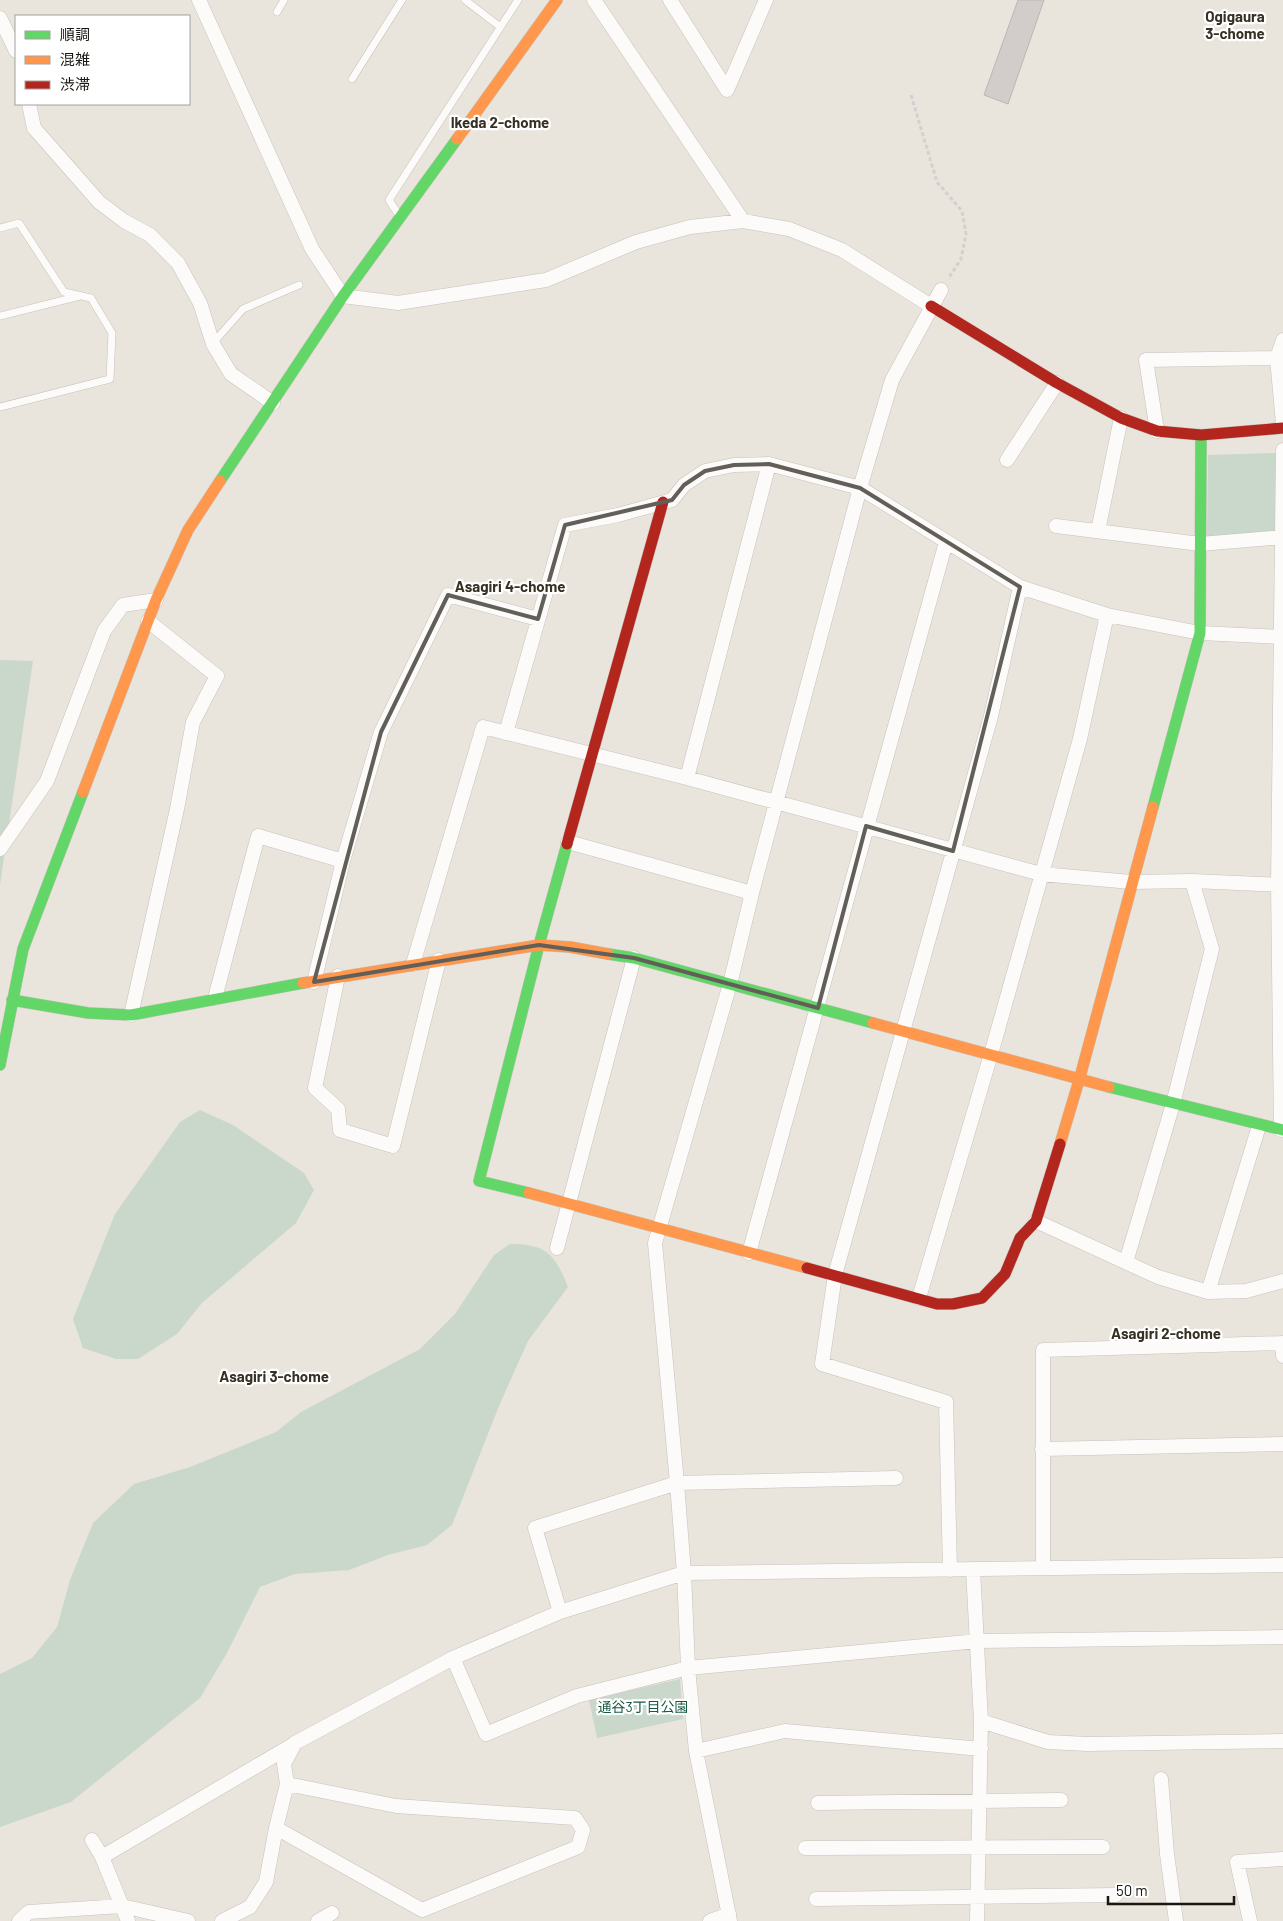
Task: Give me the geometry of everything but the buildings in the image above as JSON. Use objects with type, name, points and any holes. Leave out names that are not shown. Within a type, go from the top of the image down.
[{"type":"street","points":[[199,0],[312,249],[343,296],[398,303],[546,280],[636,242],[690,227],[744,221],[789,229],[842,250],[1057,383],[1122,418],[1157,431],[1201,435],[1283,428]]},
{"type":"street","points":[[0,1065],[23,949],[148,620],[188,530],[343,296],[557,0]]},
{"type":"street","points":[[594,0],[744,221]]},
{"type":"street","points":[[670,0],[726,90],[766,0]]},
{"type":"street","points":[[0,18],[15,48]]},
{"type":"street","points":[[29,105],[34,128],[99,202],[124,221],[150,235],[178,263],[200,303],[213,344],[231,374],[273,403]]},
{"type":"street","points":[[710,1921],[729,1918],[696,1751],[688,1668],[678,1483],[655,1243],[730,984],[752,893],[860,488],[892,380],[941,290]]},
{"type":"street","points":[[1283,340],[1277,358],[1283,424]]},
{"type":"street","points":[[1157,431],[1146,360],[1277,358]]},
{"type":"street","points":[[1006,460],[1057,383]]},
{"type":"street","points":[[1098,532],[1122,418]]},
{"type":"street","points":[[663,502],[539,945],[479,1181],[568,1202],[937,1304],[953,1304],[982,1298],[1005,1274],[1020,1238],[1036,1221],[1080,1078],[1131,882],[1200,633],[1201,435]]},
{"type":"street","points":[[12,1000],[88,1013],[131,1014],[413,964],[539,945],[570,946],[634,958],[1173,1104],[1282,1130],[1280,885],[1283,450]]},
{"type":"street","points":[[688,778],[769,464]]},
{"type":"street","points":[[506,733],[565,524],[618,516],[672,500],[684,485],[706,471],[734,466],[769,464],[860,488],[1020,587],[1107,615],[1200,633],[1282,637]]},
{"type":"street","points":[[1056,526],[1200,544],[1282,537]]},
{"type":"street","points":[[749,1252],[946,542]]},
{"type":"street","points":[[950,1570],[946,1402],[822,1364],[835,1275],[990,716],[1020,587]]},
{"type":"street","points":[[314,982],[343,861],[382,732],[448,595],[538,618]]},
{"type":"street","points":[[0,849],[47,781],[104,631],[123,605],[156,600]]},
{"type":"street","points":[[919,1298],[992,1054],[1080,739],[1107,615]]},
{"type":"street","points":[[131,1014],[177,809],[193,722],[217,676],[148,620]]},
{"type":"street","points":[[413,964],[482,727],[688,778],[1041,874],[1131,882],[1280,885]]},
{"type":"street","points":[[215,998],[258,836],[343,861]]},
{"type":"street","points":[[568,842],[752,893]]},
{"type":"street","points":[[1126,1262],[1173,1104],[1212,949],[1192,882]]},
{"type":"street","points":[[556,1248],[634,958]]},
{"type":"street","points":[[338,976],[315,1088],[338,1108],[340,1130],[393,1146],[439,960]]},
{"type":"street","points":[[1208,1292],[1259,1126]]},
{"type":"street","points":[[1036,1221],[1158,1277],[1208,1292],[1246,1291],[1283,1281]]},
{"type":"street","points":[[1043,1567],[1042,1449],[1044,1350],[1283,1347]]},
{"type":"street","points":[[1042,1449],[1283,1444]]},
{"type":"street","points":[[560,1612],[535,1528],[678,1483],[896,1478]]},
{"type":"street","points":[[102,1857],[295,1743],[454,1658],[560,1612],[684,1574],[1043,1567],[1283,1565]]},
{"type":"street","points":[[973,1569],[981,1721],[977,1921]]},
{"type":"street","points":[[454,1658],[486,1734],[577,1696],[688,1668],[978,1641],[1283,1637]]},
{"type":"street","points":[[981,1721],[1048,1742],[1087,1744],[1283,1741]]},
{"type":"street","points":[[696,1751],[785,1731],[981,1749]]},
{"type":"street","points":[[222,1921],[250,1907],[266,1882],[276,1828],[287,1784],[284,1764],[295,1743]]},
{"type":"street","points":[[1161,1779],[1167,1854],[1176,1921]]},
{"type":"street","points":[[276,1828],[422,1910],[578,1847],[583,1830],[574,1818],[396,1806],[287,1784]]},
{"type":"street","points":[[818,1803],[1061,1800]]},
{"type":"street","points":[[92,1840],[102,1857],[128,1921]]},
{"type":"street","points":[[805,1848],[1103,1847]]},
{"type":"street","points":[[1250,1921],[1237,1862],[1283,1860]]},
{"type":"street","points":[[816,1899],[978,1895],[1116,1895]]},
{"type":"street","points":[[19,1921],[29,1912],[122,1906],[188,1921]]},
{"type":"street","points":[[318,1921],[332,1913]]},
{"type":"lane","points":[[277,12],[284,0]]},
{"type":"lane","points":[[352,78],[402,0]]},
{"type":"lane","points":[[465,0],[499,26]]},
{"type":"lane","points":[[400,218],[389,200],[499,26],[518,0]]},
{"type":"lane","points":[[0,228],[19,223],[64,292],[91,298],[112,333],[110,379],[0,407]]},
{"type":"lane","points":[[213,344],[243,309],[299,285]]},
{"type":"lane","points":[[0,316],[81,296]]},
{"type":"path","points":[[911,95],[937,182],[962,211],[966,234],[961,259],[941,290]]},
{"type":"highlighted area","points":[[769,464],[860,488],[1020,587],[953,851],[866,826],[818,1008],[634,958],[539,945],[314,982],[381,732],[448,595],[538,619],[565,525],[672,500],[684,485],[705,471],[734,465]]},
{"type":"green space","points":[[1276,453],[1276,533],[1207,537],[1208,455]]},
{"type":"green space","points":[[0,660],[33,661],[0,885]]},
{"type":"green space","points":[[200,1110],[233,1125],[304,1173],[314,1190],[296,1223],[202,1303],[177,1334],[138,1359],[116,1359],[83,1348],[73,1319],[115,1214],[180,1122]]},
{"type":"green space","points":[[510,1244],[532,1246],[548,1253],[559,1266],[568,1287],[528,1341],[499,1406],[452,1525],[427,1545],[388,1555],[349,1570],[295,1574],[260,1587],[227,1653],[200,1698],[71,1802],[0,1827],[0,1674],[32,1658],[57,1627],[70,1580],[93,1523],[134,1484],[190,1467],[276,1432],[301,1412],[420,1349],[455,1314],[494,1255]]},
{"type":"green space","name":"通谷3丁目公園","points":[[680,1679],[683,1719],[597,1738],[589,1700]]},
{"type":"traffic: fast","points":[[220,481],[343,296],[457,139]]},
{"type":"traffic: fast","points":[[1153,807],[1200,633],[1201,435]]},
{"type":"traffic: fast","points":[[0,1065],[23,949],[83,792]]},
{"type":"traffic: fast","points":[[529,1193],[479,1181],[539,945],[567,844]]},
{"type":"traffic: fast","points":[[608,954],[634,958],[873,1023]]},
{"type":"traffic: fast","points":[[12,1000],[88,1013],[131,1015],[303,983]]},
{"type":"traffic: fast","points":[[1109,1087],[1283,1130]]},
{"type":"traffic: slow","points":[[457,139],[557,0]]},
{"type":"traffic: slow","points":[[83,792],[156,600],[188,530],[220,481]]},
{"type":"traffic: slow","points":[[1060,1144],[1153,807]]},
{"type":"traffic: slow","points":[[303,983],[539,945],[570,947],[608,954]]},
{"type":"traffic: slow","points":[[873,1023],[1109,1087]]},
{"type":"traffic: slow","points":[[529,1193],[807,1268]]},
{"type":"traffic: jam","points":[[931,306],[1057,383],[1121,418],[1157,431],[1201,435],[1283,428]]},
{"type":"traffic: jam","points":[[567,844],[663,502]]},
{"type":"traffic: jam","points":[[807,1268],[937,1304],[953,1304],[982,1298],[1005,1274],[1020,1238],[1036,1221],[1060,1144]]},
{"type":"district","name":"Ogigaura 3-chome","points":[[1235,26]]},
{"type":"district","name":"Ikeda 2-chome","points":[[500,123]]},
{"type":"district","name":"Asagiri 4-chome","points":[[510,587]]},
{"type":"district","name":"Asagiri 2-chome","points":[[1166,1334]]},
{"type":"district","name":"Asagiri 3-chome","points":[[274,1377]]}]
